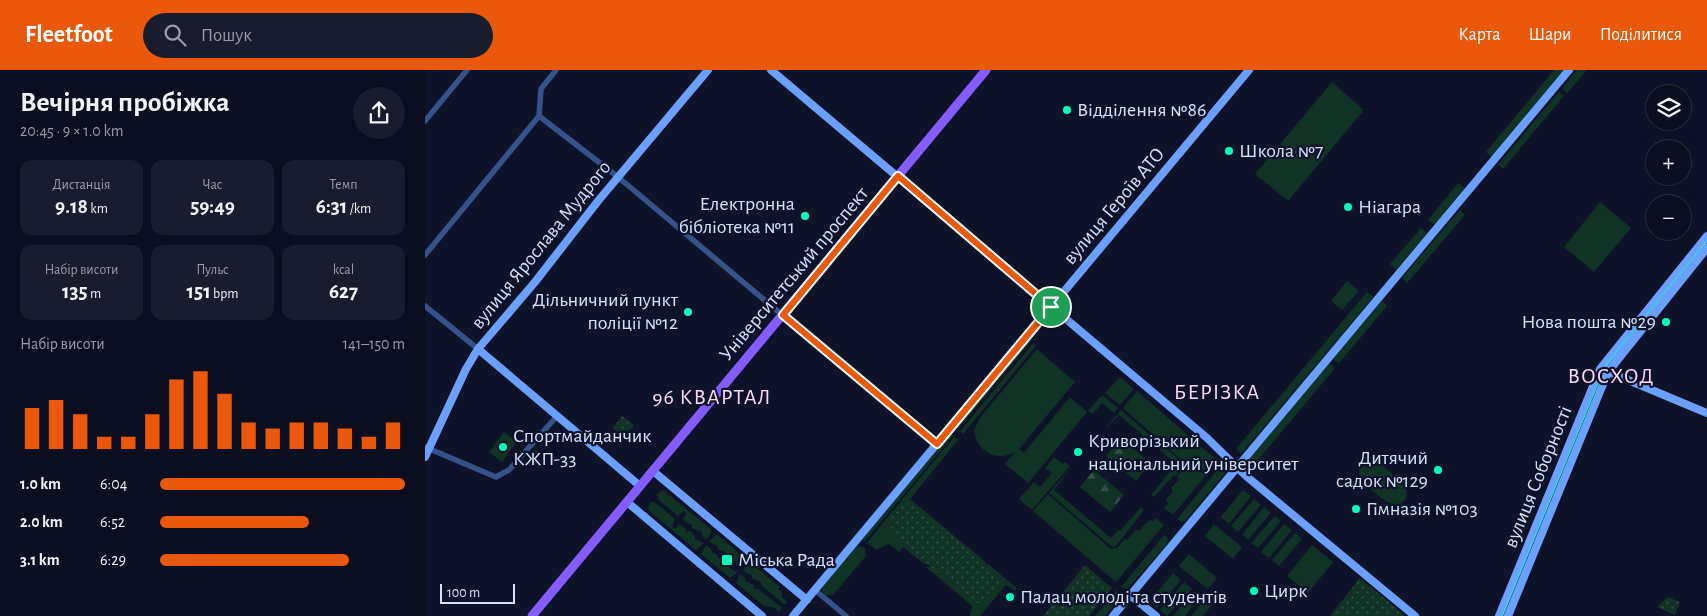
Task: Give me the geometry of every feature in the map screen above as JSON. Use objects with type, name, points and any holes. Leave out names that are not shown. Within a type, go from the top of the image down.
[{"type":"main road","name":"Університетський проспект","points":[[532,616],[986,70]]},
{"type":"street","points":[[425,122],[467,70]]},
{"type":"street","points":[[425,255],[539,116],[541,89],[556,70]]},
{"type":"street","name":"вулиця Ярослава Мудрого","points":[[425,458],[427,448],[466,369],[478,349],[708,70]]},
{"type":"street","points":[[771,70],[1237,466],[1263,491],[1415,616]]},
{"type":"street","points":[[1113,616],[1569,70]]},
{"type":"street","name":"вулиця Героїв АТО","points":[[793,616],[1247,71]]},
{"type":"street","points":[[539,116],[618,177],[937,444]]},
{"type":"street","name":"вулиця Соборності","points":[[1499,616],[1600,369],[1707,236]]},
{"type":"street","name":"вулиця Соборності","points":[[1508,616],[1608,372],[1707,248]]},
{"type":"street","points":[[425,306],[640,486]]},
{"type":"street","points":[[1600,369],[1707,413]]},
{"type":"street","points":[[427,448],[497,477],[509,470],[557,416]]},
{"type":"street","points":[[653,471],[807,600]]},
{"type":"street","points":[[627,502],[762,616]]},
{"type":"street","points":[[815,590],[846,616]]},
{"type":"street","points":[[1130,595],[1156,616]]},
{"type":"green space","points":[[1554,70],[1564,70],[1492,157],[1486,152]]},
{"type":"green space","points":[[1577,70],[1587,70],[1567,93],[1562,89]]},
{"type":"green space","points":[[1332,82],[1364,110],[1288,201],[1255,174]]},
{"type":"green space","points":[[1559,92],[1564,96],[1503,169],[1498,165]]},
{"type":"green space","points":[[1458,183],[1465,188],[1434,225],[1428,220]]},
{"type":"green space","points":[[1600,202],[1631,228],[1594,272],[1564,247]]},
{"type":"green space","points":[[1460,210],[1465,215],[1407,283],[1402,278]]},
{"type":"green space","points":[[1421,228],[1427,233],[1396,270],[1390,264]]},
{"type":"green space","points":[[1347,281],[1359,291],[1342,310],[1331,301]]},
{"type":"green space","points":[[1367,292],[1373,297],[1241,454],[1236,449]]},
{"type":"green space","points":[[1382,301],[1387,306],[1339,363],[1333,359]]},
{"type":"green space","points":[[1028,339],[1031,341],[958,429],[956,427]]},
{"type":"green space","points":[[1033,343],[1036,346],[963,434],[960,431]]},
{"type":"green space","points":[[1037,349],[1075,382],[1019,449],[1024,453],[1070,397],[1087,412],[1028,483],[1005,464],[1015,452],[1001,456],[989,453],[979,445],[974,431],[979,419]]},
{"type":"green space","points":[[1329,363],[1335,368],[1253,466],[1248,461]]},
{"type":"green space","points":[[1120,377],[1134,389],[1120,405],[1105,393]]},
{"type":"green space","points":[[1137,391],[1218,461],[1173,515],[1164,508],[1168,504],[1166,500],[1173,491],[1171,488],[1179,479],[1177,477],[1186,464],[1123,408]]},
{"type":"green space","points":[[1102,395],[1118,408],[1114,413],[1102,403],[1093,414],[1088,411]]},
{"type":"green space","points":[[1121,410],[1184,464],[1176,476],[1174,475],[1154,497],[1151,495],[1170,472],[1168,469],[1174,462],[1119,415],[1101,434]]},
{"type":"green space","points":[[622,416],[634,425],[624,437],[613,428]]},
{"type":"green space","name":"Спортмайданчик КЖП-33","points":[[504,432],[517,442],[502,462],[489,452]]},
{"type":"green space","points":[[950,434],[953,436],[865,541],[863,539]]},
{"type":"green space","points":[[954,437],[958,440],[910,499],[987,563],[979,563],[895,508]]},
{"type":"green space","points":[[1121,438],[1150,463],[1136,481],[1118,466],[1119,464],[1113,458],[1111,460],[1106,456]]},
{"type":"green space","points":[[1054,457],[1063,464],[1065,462],[1070,466],[1032,510],[1019,499],[1034,482],[1040,487],[1052,473],[1045,468]]},
{"type":"green space","points":[[1367,459],[1378,461],[1406,487],[1407,497],[1402,503],[1390,503],[1383,499],[1360,477],[1359,467]]},
{"type":"green space","points":[[1072,466],[1054,490],[1111,538],[1118,530],[1120,531],[1141,507],[1144,510],[1116,546],[1112,547],[1049,493]]},
{"type":"green space","points":[[1219,468],[1225,473],[1185,521],[1181,522],[1177,519]]},
{"type":"green space","points":[[1094,470],[1124,495],[1110,512],[1080,487]]},
{"type":"green space","points":[[663,490],[712,530],[707,540],[702,536],[702,532],[692,528],[692,525],[684,521],[683,518],[687,514],[684,511],[678,516],[658,499],[657,494]]},
{"type":"green space","points":[[1243,490],[1251,496],[1229,524],[1221,517]]},
{"type":"green space","points":[[1048,494],[1111,549],[1117,548],[1136,529],[1139,531],[1149,520],[1153,521],[1156,518],[1164,525],[1116,582],[1033,511]]},
{"type":"green space","points":[[1254,499],[1261,505],[1238,532],[1231,526]]},
{"type":"green space","points":[[650,502],[656,503],[675,519],[672,526],[675,529],[680,524],[685,528],[686,532],[690,531],[695,536],[695,539],[704,543],[696,550],[648,510]]},
{"type":"green space","points":[[904,502],[916,506],[998,574],[1001,584],[984,604],[973,602],[892,534],[889,520],[896,508]]},
{"type":"green space","points":[[1264,507],[1271,513],[1248,540],[1242,535]]},
{"type":"green space","points":[[893,510],[930,564],[924,564],[903,547],[899,552],[889,544],[876,550],[867,543]]},
{"type":"green space","points":[[1275,516],[1281,521],[1258,548],[1251,543]]},
{"type":"green space","points":[[1214,524],[1242,547],[1233,559],[1205,536]]},
{"type":"green space","points":[[1284,524],[1292,530],[1269,558],[1261,552]]},
{"type":"green space","points":[[1295,533],[1302,539],[1279,566],[1272,560]]},
{"type":"green space","points":[[718,535],[746,559],[741,568],[736,565],[736,561],[732,561],[727,557],[727,553],[709,542],[714,536]]},
{"type":"green space","points":[[1164,535],[1168,538],[1167,544],[1127,589],[1121,587]]},
{"type":"green space","points":[[706,545],[721,561],[724,560],[729,564],[729,568],[738,572],[730,578],[701,554]]},
{"type":"green space","points":[[1312,545],[1333,562],[1308,593],[1287,576]]},
{"type":"green space","points":[[857,546],[865,548],[866,556],[833,595],[825,595],[822,590],[823,585]]},
{"type":"green space","points":[[1189,554],[1217,578],[1208,589],[1179,566]]},
{"type":"green space","points":[[748,564],[752,564],[780,587],[778,589],[782,592],[782,597],[787,602],[785,605],[761,585],[761,582],[752,578],[751,574],[743,570]]},
{"type":"green space","points":[[988,564],[1017,588],[1015,591],[1006,585],[980,616],[970,616],[972,606],[926,567]]},
{"type":"green space","points":[[1085,565],[1112,588],[1089,616],[1043,616]]},
{"type":"green space","points":[[1173,573],[1181,580],[1157,608],[1150,601]]},
{"type":"green space","points":[[740,574],[745,578],[745,581],[754,585],[754,589],[758,589],[782,608],[779,612],[773,607],[764,606],[736,583]]},
{"type":"green space","points":[[1360,578],[1404,615],[1330,616]]},
{"type":"green space","points":[[1184,582],[1192,589],[1167,616],[1160,610]]},
{"type":"green space","points":[[1117,590],[1121,597],[1105,616],[1095,616]]},
{"type":"green space","points":[[1195,591],[1201,597],[1185,616],[1173,616]]},
{"type":"green space","points":[[1668,597],[1680,602],[1675,615],[1657,607]]},
{"type":"green space","points":[[1205,599],[1212,605],[1203,616],[1191,616]]},
{"type":"tram line","points":[[1502,616],[1605,367],[1707,241]]},
{"type":"place","name":"Відділення №86","points":[[1067,110]]},
{"type":"place","name":"Школа №7","points":[[1229,151]]},
{"type":"place","name":"Ніагара","points":[[1348,207]]},
{"type":"place","name":"Електронна бібліотека №11","points":[[805,216]]},
{"type":"place","name":"Дільничний пункт поліції №12","points":[[688,312]]},
{"type":"place","name":"Нова пошта №29","points":[[1666,322]]},
{"type":"place","name":"Спортмайданчик КЖП-33","points":[[503,447]]},
{"type":"place","name":"Криворізький національний університет","points":[[1078,452]]},
{"type":"place","name":"Дитячий садок №129","points":[[1438,470]]},
{"type":"place","name":"Гімназія №103","points":[[1356,509]]},
{"type":"place","name":"Міська Рада","points":[[727,560]]},
{"type":"place","name":"Цирк","points":[[1254,591]]},
{"type":"place","name":"Палац молоді та студентів","points":[[1010,597]]},
{"type":"district","name":"ВОСХОД","points":[[1611,376]]},
{"type":"district","name":"БЕРІЗКА","points":[[1217,392]]},
{"type":"district","name":"96 КВАРТАЛ","points":[[712,397]]},
{"type":"route","points":[[898,176],[1051,307],[937,444],[783,315],[898,176]]}]
